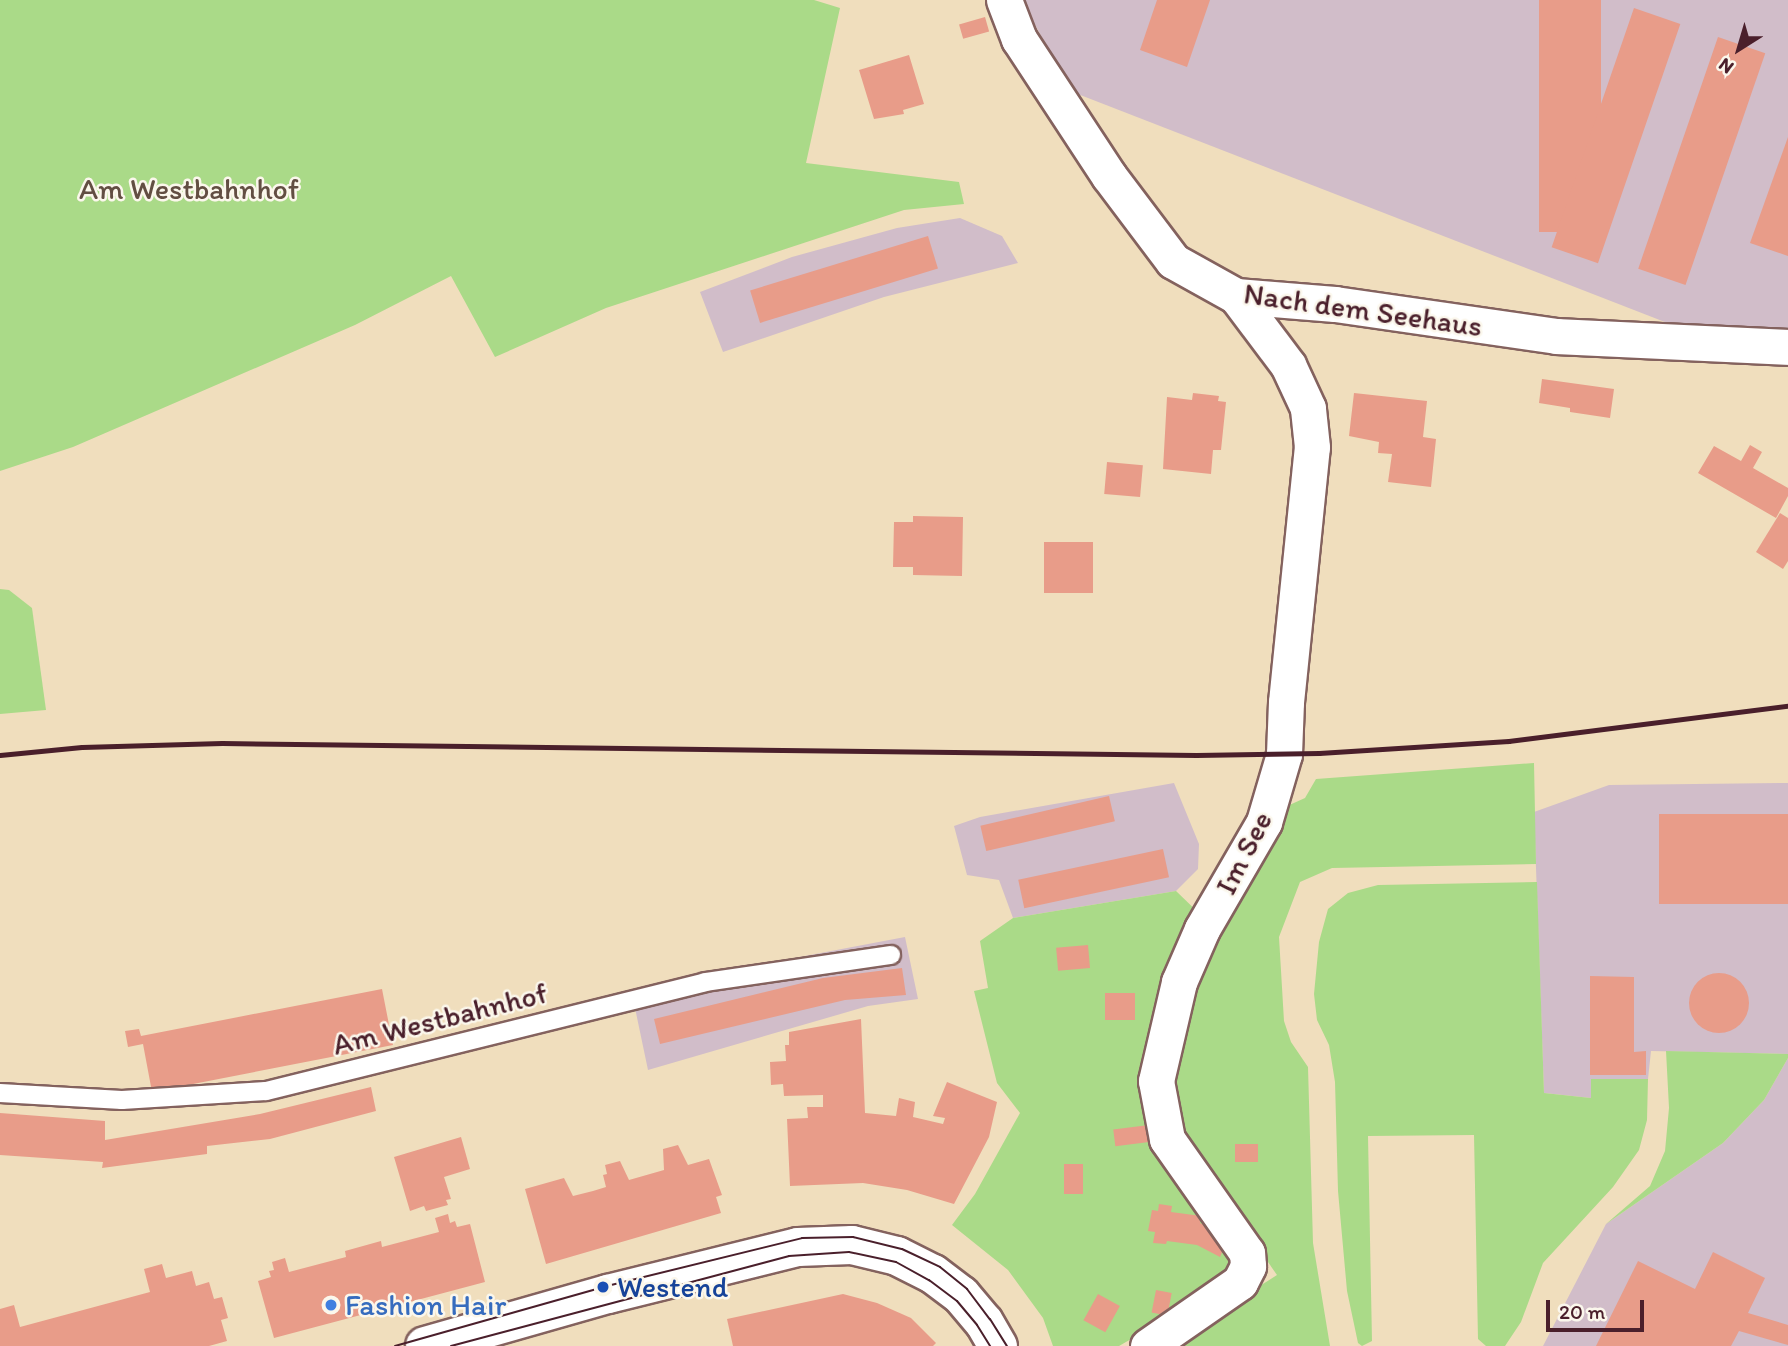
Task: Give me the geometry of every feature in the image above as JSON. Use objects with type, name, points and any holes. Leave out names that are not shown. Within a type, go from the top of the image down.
[{"type":"street","name":"Nach dem Seehaus","points":[[1004,0],[1019,39],[1109,176],[1173,261],[1236,296],[1335,304],[1558,336],[1788,346]]},
{"type":"street","name":"Im See","points":[[1148,1346],[1240,1282],[1248,1266],[1247,1252],[1167,1139],[1156,1081],[1179,982],[1202,929],[1264,822],[1284,754],[1286,702],[1312,447],[1308,408],[1287,365],[1236,296]]},
{"type":"street","points":[[425,1346],[608,1294],[798,1247],[852,1245],[897,1256],[933,1274],[969,1304],[984,1322],[998,1346]]},
{"type":"lane","name":"Am Westbahnhof","points":[[0,1093],[122,1100],[266,1091],[705,982],[891,955]]},
{"type":"shaded area","points":[[1022,0],[1788,0],[1788,333],[1688,331],[1070,91]]},
{"type":"shaded area","points":[[960,218],[1002,236],[1018,263],[884,297],[723,352],[700,292],[792,257],[897,228]]},
{"type":"shaded area","points":[[1174,783],[1199,844],[1198,869],[1176,891],[1013,918],[999,880],[967,875],[954,826],[980,817]]},
{"type":"shaded area","points":[[1788,783],[1788,1054],[1651,1051],[1648,1079],[1591,1079],[1591,1098],[1544,1093],[1534,812],[1609,785]]},
{"type":"shaded area","points":[[905,937],[918,999],[868,1006],[648,1070],[635,1008],[789,959]]},
{"type":"shaded area","points":[[1788,1058],[1788,1346],[1543,1346],[1606,1224],[1723,1143],[1764,1100]]},
{"type":"green space","name":"Am Westbahnhof","points":[[0,0],[814,0],[840,8],[806,163],[959,182],[964,204],[904,210],[606,308],[495,357],[451,276],[355,325],[73,447],[0,471]]},
{"type":"green space","points":[[0,589],[9,590],[32,608],[46,710],[0,714]]},
{"type":"green space","points":[[1534,763],[1536,864],[1332,868],[1300,882],[1279,937],[1284,1021],[1291,1042],[1308,1067],[1313,1243],[1330,1346],[1165,1346],[1277,1275],[1195,1158],[1171,1110],[1176,1036],[1218,923],[1285,807],[1305,798],[1316,779]]},
{"type":"green space","points":[[1537,882],[1544,1093],[1591,1098],[1591,1079],[1648,1079],[1647,1120],[1639,1150],[1613,1187],[1543,1263],[1521,1322],[1505,1346],[1486,1346],[1478,1339],[1474,1135],[1368,1136],[1372,1341],[1362,1346],[1358,1343],[1347,1291],[1338,1191],[1335,1082],[1329,1045],[1317,1020],[1314,994],[1319,942],[1328,909],[1348,893],[1378,885]]},
{"type":"green space","points":[[1176,891],[1205,919],[1152,1099],[1233,1239],[1232,1268],[1166,1319],[1119,1346],[1053,1346],[1043,1318],[1008,1270],[952,1225],[975,1194],[1020,1113],[997,1083],[974,991],[988,988],[980,941],[1013,918]]},
{"type":"green space","points":[[1666,1051],[1788,1054],[1788,1058],[1764,1100],[1723,1143],[1606,1224],[1650,1186],[1665,1151],[1669,1108]]},
{"type":"building","points":[[1157,0],[1210,0],[1187,67],[1140,50]]},
{"type":"building","points":[[1539,0],[1601,0],[1601,232],[1539,232]]},
{"type":"building","points":[[1634,8],[1680,24],[1598,263],[1552,247]]},
{"type":"building","points":[[985,17],[989,31],[963,39],[959,24]]},
{"type":"building","points":[[1718,37],[1765,53],[1686,285],[1638,269]]},
{"type":"building","points":[[909,55],[924,104],[903,110],[904,114],[874,119],[859,70]]},
{"type":"building","points":[[1788,137],[1788,256],[1750,243]]},
{"type":"building","points":[[928,236],[938,269],[760,323],[750,290]]},
{"type":"building","points":[[1542,379],[1614,389],[1610,418],[1570,412],[1570,408],[1539,403]]},
{"type":"building","points":[[1193,393],[1219,396],[1218,401],[1226,402],[1221,450],[1213,450],[1211,474],[1163,469],[1167,397],[1192,400]]},
{"type":"building","points":[[1354,393],[1427,401],[1423,437],[1436,439],[1431,487],[1388,482],[1392,454],[1378,453],[1379,442],[1349,436]]},
{"type":"building","points":[[1750,445],[1762,452],[1753,468],[1788,488],[1788,496],[1776,518],[1698,473],[1714,446],[1741,461]]},
{"type":"building","points":[[1107,462],[1143,465],[1140,497],[1104,494]]},
{"type":"building","points":[[1780,513],[1788,518],[1788,561],[1783,569],[1756,552]]},
{"type":"building","points":[[913,516],[963,517],[962,576],[913,575],[913,567],[893,567],[894,522],[913,522]]},
{"type":"building","points":[[1044,542],[1093,542],[1093,593],[1044,593]]},
{"type":"building","points":[[1109,796],[1115,821],[986,851],[980,826]]},
{"type":"building","points":[[1659,814],[1788,814],[1788,904],[1659,904]]},
{"type":"building","points":[[1163,849],[1169,877],[1024,908],[1018,880]]},
{"type":"building","points":[[1088,945],[1090,968],[1058,971],[1056,948]]},
{"type":"building","points":[[902,968],[906,995],[845,1000],[660,1044],[654,1019],[823,978]]},
{"type":"building","points":[[1719,973],[1736,978],[1744,986],[1749,1003],[1744,1020],[1736,1028],[1719,1033],[1702,1028],[1694,1020],[1689,1003],[1694,986],[1702,978]]},
{"type":"building","points":[[1590,976],[1634,977],[1634,1052],[1646,1051],[1646,1075],[1590,1075]]},
{"type":"building","points":[[382,989],[393,1045],[152,1092],[143,1044],[128,1047],[125,1031],[139,1029],[141,1036]]},
{"type":"building","points":[[1105,993],[1135,993],[1135,1020],[1105,1020]]},
{"type":"building","points":[[861,1019],[865,1113],[896,1116],[899,1098],[915,1102],[913,1117],[943,1124],[945,1118],[933,1116],[947,1082],[997,1102],[989,1137],[954,1204],[907,1190],[863,1183],[790,1186],[787,1119],[808,1118],[807,1107],[823,1107],[823,1095],[784,1096],[783,1084],[771,1085],[770,1062],[786,1061],[785,1045],[789,1045],[789,1032]]},
{"type":"building","points":[[371,1087],[376,1111],[270,1139],[207,1146],[207,1154],[102,1168],[103,1162],[0,1155],[0,1113],[105,1121],[105,1140],[260,1114]]},
{"type":"building","points":[[1149,1125],[1151,1142],[1115,1146],[1113,1129]]},
{"type":"building","points":[[461,1137],[470,1169],[444,1177],[451,1199],[446,1200],[448,1205],[426,1211],[424,1206],[410,1211],[394,1157]]},
{"type":"building","points":[[1235,1144],[1258,1144],[1258,1162],[1235,1162]]},
{"type":"building","points":[[678,1145],[688,1165],[709,1159],[722,1195],[716,1197],[721,1213],[546,1264],[525,1189],[564,1178],[573,1196],[593,1191],[606,1187],[603,1175],[607,1174],[605,1165],[620,1161],[629,1180],[664,1170],[663,1149]]},
{"type":"building","points":[[1064,1164],[1083,1164],[1083,1194],[1064,1194]]},
{"type":"building","points":[[1159,1204],[1172,1206],[1171,1212],[1201,1216],[1200,1223],[1229,1236],[1220,1257],[1197,1245],[1167,1241],[1166,1244],[1153,1243],[1155,1232],[1148,1231],[1152,1210],[1158,1211]]},
{"type":"building","points":[[448,1214],[450,1223],[455,1221],[457,1227],[470,1224],[485,1282],[274,1338],[258,1281],[271,1277],[269,1271],[274,1270],[272,1262],[285,1258],[289,1272],[346,1257],[345,1251],[381,1241],[382,1247],[439,1232],[435,1218]]},
{"type":"building","points":[[1713,1252],[1765,1278],[1748,1313],[1788,1325],[1788,1345],[1739,1331],[1731,1346],[1596,1346],[1638,1261],[1695,1289]]},
{"type":"building","points":[[162,1264],[166,1278],[192,1271],[196,1286],[209,1282],[214,1299],[222,1297],[228,1318],[221,1320],[227,1341],[209,1346],[0,1346],[0,1309],[14,1305],[20,1327],[150,1292],[144,1269]]},
{"type":"building","points":[[1156,1290],[1172,1293],[1167,1316],[1152,1313]]},
{"type":"building","points":[[843,1294],[877,1303],[911,1318],[936,1343],[933,1346],[733,1346],[727,1319]]},
{"type":"building","points":[[1098,1294],[1120,1306],[1105,1332],[1083,1320]]},
{"type":"tram line","points":[[395,1346],[603,1287],[802,1238],[853,1237],[902,1249],[940,1267],[967,1289],[1007,1346]]},
{"type":"tram line","points":[[451,1346],[789,1256],[849,1252],[896,1262],[929,1280],[957,1301],[990,1346]]},
{"type":"railway","points":[[0,755],[82,747],[222,743],[1196,755],[1319,753],[1509,741],[1788,706]]},
{"type":"place","name":"Westend","points":[[603,1287]]},
{"type":"place","name":"Fashion Hair","points":[[331,1305]]}]
